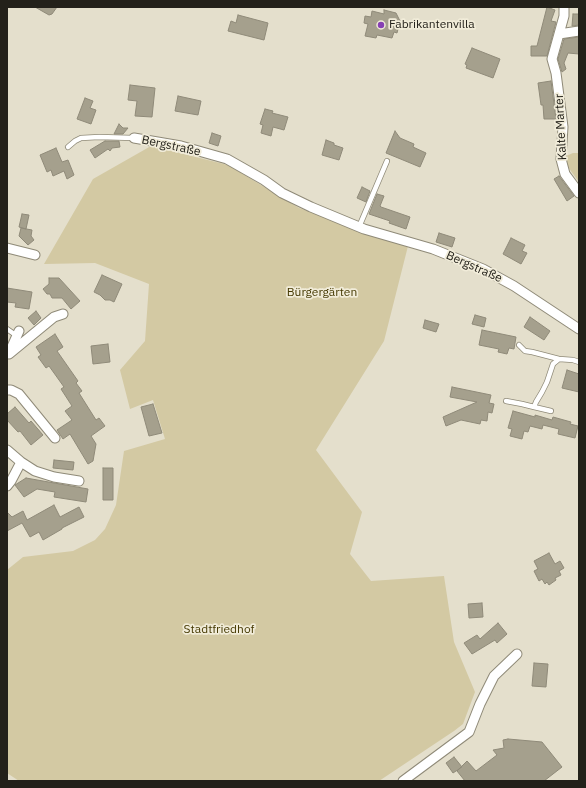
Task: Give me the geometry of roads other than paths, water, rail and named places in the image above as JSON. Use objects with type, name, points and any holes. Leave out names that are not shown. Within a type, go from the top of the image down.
[{"type":"street","name":"Kalte Marter","points":[[564,7],[564,16],[552,59],[556,73],[563,127],[561,159],[565,174],[579,193]]},
{"type":"street","points":[[559,34],[579,31]]},
{"type":"street","name":"Bergstraße","points":[[134,138],[181,146],[227,159],[264,180],[282,194],[359,227],[433,249],[483,269],[514,286],[579,329]]},
{"type":"street","points":[[7,248],[35,255]]},
{"type":"street","points":[[8,354],[54,317],[63,314]]},
{"type":"street","points":[[8,354],[18,334]]},
{"type":"street","points":[[7,390],[11,390],[19,394],[56,438]]},
{"type":"street","points":[[7,450],[35,471],[54,477],[79,481]]},
{"type":"street","points":[[7,486],[21,462]]},
{"type":"street","points":[[403,781],[469,732],[480,704],[494,676],[517,654]]},
{"type":"lane","points":[[68,147],[81,138],[134,138]]},
{"type":"lane","points":[[359,227],[387,161]]},
{"type":"lane","points":[[7,329],[18,334]]},
{"type":"lane","points":[[519,345],[525,351],[579,362]]},
{"type":"lane","points":[[534,407],[547,382],[553,364],[559,359]]},
{"type":"lane","points":[[506,401],[551,411]]},
{"type":"place","name":"Fabrikantenvilla","points":[[381,25]]},
{"type":"park label","name":"Bürgergärten","points":[[322,293]]},
{"type":"park label","name":"Stadtfriedhof","points":[[219,630]]}]
